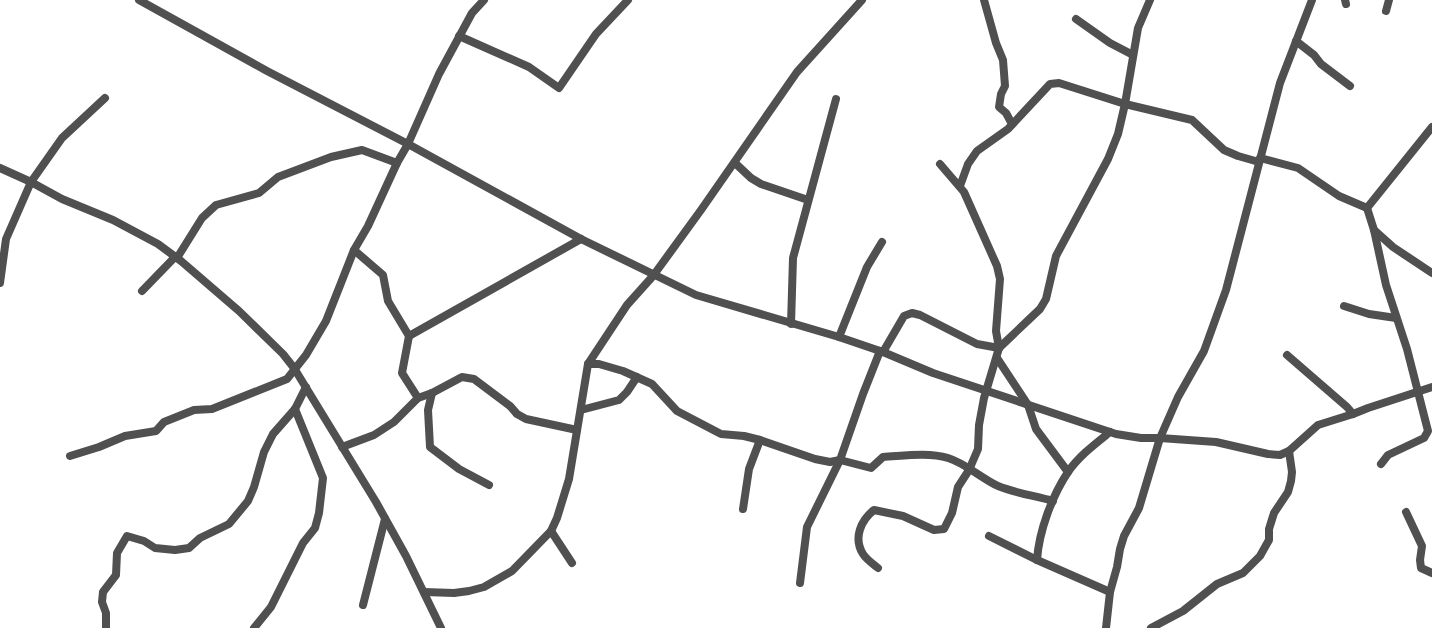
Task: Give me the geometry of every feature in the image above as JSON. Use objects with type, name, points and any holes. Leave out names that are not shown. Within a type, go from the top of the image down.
[{"type":"street","points":[[139,0],[266,71],[408,144],[581,239],[653,276],[696,295],[839,337],[933,373],[1110,432],[1141,438],[1216,442],[1280,455],[1288,451],[1318,425],[1432,387]]},
{"type":"street","points":[[70,456],[125,436],[156,431],[164,422],[194,410],[212,408],[287,379],[306,355],[326,321],[354,250],[368,226],[397,163],[408,144],[439,74],[472,12],[484,0]]},
{"type":"street","points":[[459,36],[529,67],[559,88],[596,34],[628,0]]},
{"type":"street","points":[[424,592],[454,593],[484,587],[512,571],[551,531],[558,518],[569,479],[588,364],[627,305],[653,276],[735,163],[797,72],[862,0]]},
{"type":"street","points":[[984,0],[996,43],[1004,60],[1005,86],[1001,94],[999,107],[1006,113],[1012,124]]},
{"type":"street","points":[[999,348],[1040,309],[1046,299],[1056,256],[1108,159],[1118,134],[1125,104],[1138,28],[1150,0]]},
{"type":"street","points":[[1106,628],[1110,592],[1124,536],[1139,508],[1160,438],[1178,397],[1208,343],[1226,290],[1280,83],[1312,0]]},
{"type":"street","points":[[1386,11],[1389,0]]},
{"type":"street","points":[[1076,19],[1110,43],[1133,55]]},
{"type":"street","points":[[1296,41],[1314,55],[1321,64],[1350,86]]},
{"type":"street","points":[[960,186],[968,164],[977,151],[1008,129],[1050,84],[1059,83],[1125,104],[1192,120],[1224,150],[1238,156],[1298,168],[1339,196],[1367,208],[1374,230],[1386,285],[1407,349],[1430,432],[1424,438],[1388,455],[1382,464]]},
{"type":"street","points":[[0,283],[6,239],[31,182],[62,138],[105,98]]},
{"type":"street","points":[[791,324],[793,258],[836,99]]},
{"type":"street","points":[[1367,208],[1432,127]]},
{"type":"street","points":[[142,291],[175,257],[177,258],[202,218],[216,205],[258,193],[278,177],[331,157],[362,150],[397,163]]},
{"type":"street","points":[[735,163],[751,178],[761,184],[808,200]]},
{"type":"street","points":[[878,568],[862,554],[858,542],[860,527],[874,510],[914,521],[934,530],[944,529],[952,513],[958,487],[970,470],[978,449],[979,425],[999,348],[996,331],[1000,280],[997,266],[960,186],[940,164]]},
{"type":"street","points":[[0,168],[62,199],[113,220],[158,244],[239,312],[282,354],[306,387],[385,519],[424,592],[440,627]]},
{"type":"street","points":[[1374,230],[1393,247],[1432,273]]},
{"type":"street","points":[[409,336],[581,239]]},
{"type":"street","points":[[839,337],[866,267],[882,242]]},
{"type":"street","points":[[354,250],[383,275],[388,301],[409,336],[402,373],[418,398]]},
{"type":"street","points":[[1344,306],[1369,314],[1396,318]]},
{"type":"street","points":[[800,583],[807,528],[840,460],[863,394],[882,352],[904,316],[912,313],[920,315],[977,344],[999,348]]},
{"type":"street","points":[[1287,356],[1353,414]]},
{"type":"street","points":[[997,358],[1028,405],[1036,429],[1068,472]]},
{"type":"street","points":[[588,364],[599,364],[623,371],[652,384],[677,411],[720,434],[744,436],[760,440],[815,459],[830,462],[840,460],[871,468],[882,457],[923,455],[947,457],[999,486],[1053,501]]},
{"type":"street","points":[[342,447],[374,436],[394,422],[418,398],[432,393],[462,377],[474,379],[510,406],[517,414],[526,419],[577,430]]},
{"type":"street","points":[[580,410],[619,400],[637,377]]},
{"type":"street","points":[[106,628],[106,613],[102,602],[104,592],[116,575],[117,553],[127,536],[144,541],[155,548],[175,550],[189,548],[200,538],[229,524],[248,501],[264,452],[273,434],[295,409],[306,387]]},
{"type":"street","points":[[432,393],[428,410],[430,447],[459,469],[489,485]]},
{"type":"street","points":[[254,628],[271,607],[303,543],[315,528],[319,513],[323,478],[295,409]]},
{"type":"street","points":[[1037,560],[1042,531],[1058,489],[1068,472],[1082,456],[1110,432]]},
{"type":"street","points":[[744,509],[749,469],[760,440]]},
{"type":"street","points":[[1151,628],[1183,611],[1217,584],[1243,573],[1260,556],[1269,540],[1269,529],[1274,513],[1288,492],[1291,481],[1292,472],[1288,451]]},
{"type":"street","points":[[1406,512],[1422,546],[1421,568],[1432,573]]},
{"type":"street","points":[[363,605],[385,519]]},
{"type":"street","points":[[551,531],[572,563]]},
{"type":"street","points":[[990,536],[1037,560],[1110,592]]}]
